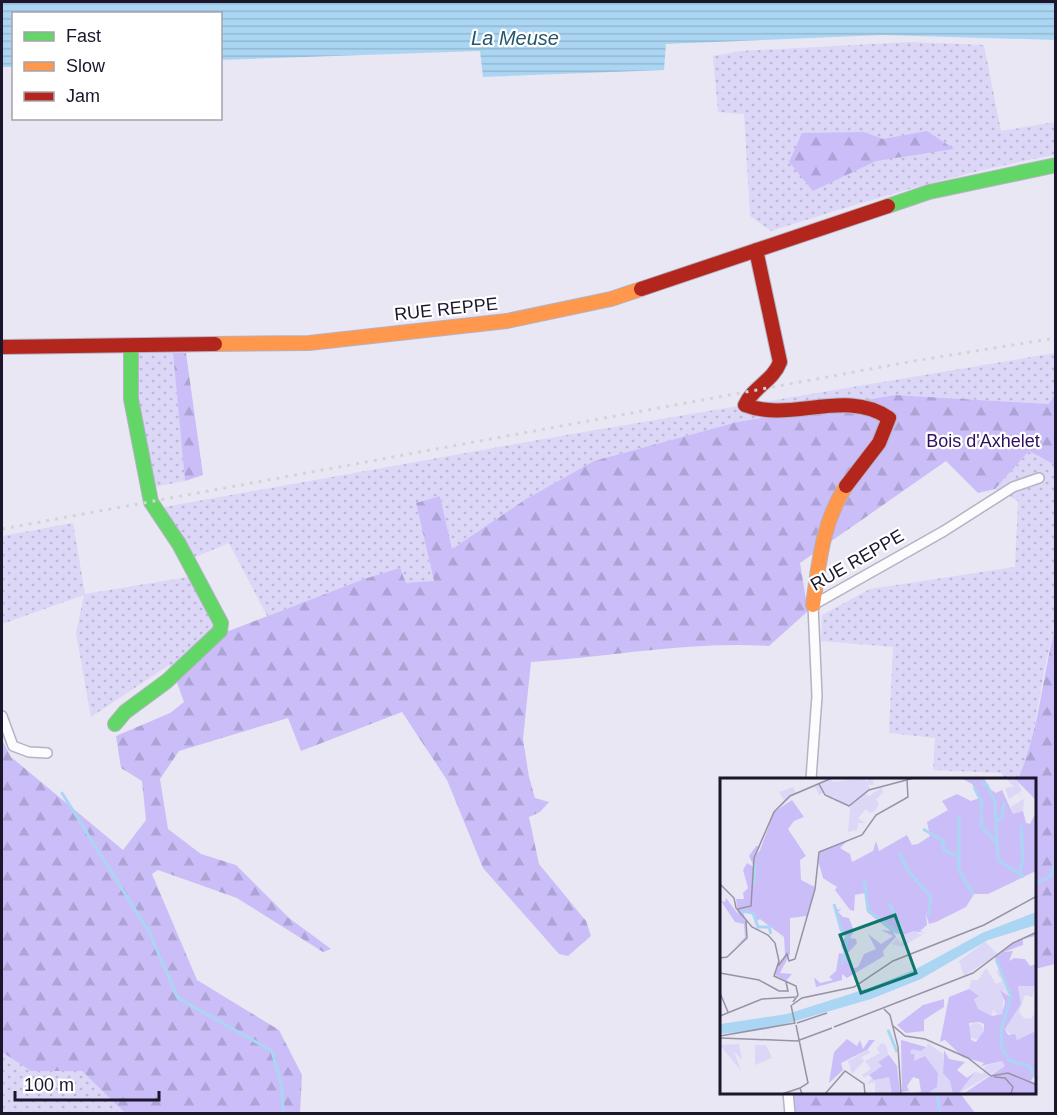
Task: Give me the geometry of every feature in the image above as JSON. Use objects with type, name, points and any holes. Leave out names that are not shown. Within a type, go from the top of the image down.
[{"type":"main road","name":"RUE REPPE","points":[[2,347],[309,343],[507,321],[611,299],[929,192],[1056,165]]},
{"type":"main road","points":[[756,250],[780,362],[776,372],[747,398],[745,405],[750,409],[768,410],[860,406],[883,411],[889,418],[885,432],[875,450],[833,508],[826,526],[813,605]]},
{"type":"main road","points":[[115,724],[125,712],[167,681],[220,631],[221,623],[179,544],[151,502],[131,399],[131,347]]},
{"type":"street","name":"RUE REPPE","points":[[811,778],[817,696],[813,605],[944,531],[1013,487],[1039,478]]},
{"type":"street","points":[[2,716],[13,746],[29,752],[47,753]]},
{"type":"street","points":[[789,1094],[790,1113]]},
{"type":"shaded area","points":[[910,42],[984,45],[1001,131],[1055,122],[1055,155],[877,198],[771,231],[750,216],[744,114],[718,112],[713,56],[741,51]]},
{"type":"shaded area","points":[[131,353],[173,353],[185,481],[148,488]]},
{"type":"shaded area","points":[[1055,353],[1055,393],[1049,404],[895,395],[737,422],[594,461],[526,499],[452,549],[440,496],[416,503],[434,581],[406,584],[400,569],[364,579],[267,616],[229,543],[193,558],[159,508],[566,435]]},
{"type":"shaded area","points":[[1029,451],[1055,465],[1055,628],[1046,662],[1029,755],[1018,778],[1004,778],[1002,773],[933,770],[935,738],[889,733],[893,647],[821,641],[822,615],[870,589],[1015,567],[1018,501],[995,489]]},
{"type":"shaded area","points":[[73,523],[85,594],[194,576],[226,632],[176,680],[169,665],[91,717],[76,633],[84,595],[2,624],[2,536]]},
{"type":"shaded area","points":[[2,1052],[31,1071],[82,1071],[126,1113],[2,1113]]},
{"type":"green space","points":[[927,131],[954,149],[876,161],[813,191],[789,162],[802,133],[864,132],[883,139]]},
{"type":"green space","points":[[173,353],[186,353],[203,475],[185,481]]},
{"type":"green space","name":"Bois d'Axhelet","points":[[1055,393],[1055,465],[1029,451],[995,489],[978,493],[946,461],[800,563],[808,611],[769,646],[709,646],[531,662],[523,739],[535,798],[549,802],[540,812],[529,817],[539,864],[586,921],[591,936],[568,956],[559,954],[483,868],[447,780],[402,712],[301,751],[288,718],[179,751],[160,779],[168,829],[201,854],[236,865],[289,918],[331,949],[323,952],[237,898],[158,870],[152,874],[197,980],[279,1030],[302,1075],[300,1113],[125,1113],[82,1071],[31,1071],[2,1052],[2,740],[11,757],[123,850],[146,820],[142,781],[121,768],[116,736],[170,713],[184,702],[176,680],[226,632],[364,579],[400,568],[406,583],[434,581],[416,503],[440,496],[452,549],[526,499],[594,461],[737,422],[895,395],[1049,404]]},
{"type":"green space","points":[[1055,628],[1055,964],[1036,969],[1036,778],[1018,778],[1036,724]]},
{"type":"green space","points":[[794,1094],[961,1094],[975,1113],[794,1114]]},
{"type":"water","name":"La Meuse","points":[[2,2],[1055,2],[1056,40],[882,35],[666,44],[664,70],[483,77],[480,51],[222,60],[222,12],[12,12],[12,67],[2,67]]},
{"type":"waterway","points":[[62,793],[149,932],[178,998],[272,1051],[282,1088],[283,1114]]},
{"type":"waterway","points":[[1036,883],[1051,876],[1056,860]]},
{"type":"waterway","points":[[937,1094],[940,1114]]},
{"type":"railway","points":[[2,529],[914,361],[1056,338]]},
{"type":"traffic: fast","points":[[888,206],[929,192],[1056,165]]},
{"type":"traffic: fast","points":[[115,724],[125,712],[167,681],[220,631],[221,623],[179,544],[151,502],[131,399],[131,347]]},
{"type":"traffic: slow","points":[[215,344],[309,343],[507,321],[611,299],[641,289]]},
{"type":"traffic: slow","points":[[813,605],[827,529],[846,486]]},
{"type":"traffic: jam","points":[[641,289],[888,206]]},
{"type":"traffic: jam","points":[[756,250],[780,362],[773,374],[753,393],[745,405],[781,410],[836,405],[854,406],[872,410],[889,418],[879,443],[846,486]]},
{"type":"traffic: jam","points":[[2,347],[215,344]]}]
